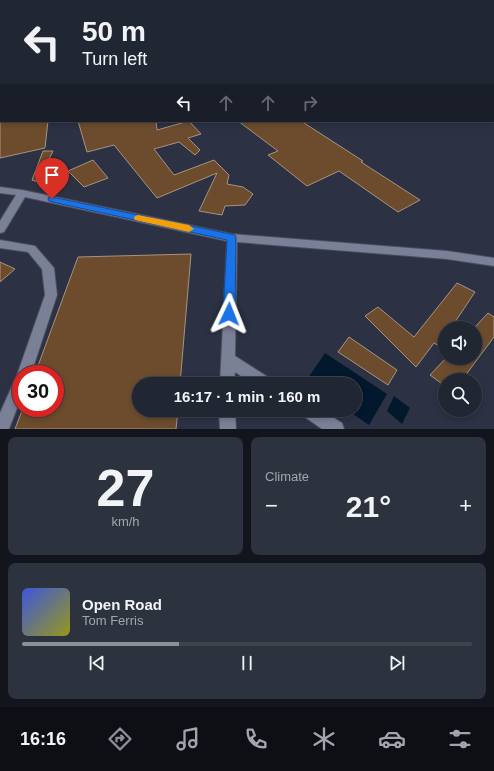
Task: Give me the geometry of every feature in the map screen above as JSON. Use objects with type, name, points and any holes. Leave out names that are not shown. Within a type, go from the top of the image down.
[{"type":"street","points":[[0,190],[22,193],[232,238],[447,255],[494,262]]},
{"type":"street","points":[[0,229],[22,193]]},
{"type":"street","points":[[227,377],[232,238]]},
{"type":"street","points":[[0,244],[30,249],[48,268],[51,295],[27,365]]},
{"type":"street","points":[[227,359],[255,377]]},
{"type":"street","points":[[1,429],[12,402]]},
{"type":"street","points":[[227,417],[228,429]]},
{"type":"street","points":[[318,417],[336,429]]},
{"type":"water","points":[[325,353],[361,377],[309,377]]},
{"type":"water","points":[[362,377],[387,394],[369,425],[357,417],[362,417]]},
{"type":"water","points":[[394,396],[410,408],[402,424],[387,411]]},
{"type":"building","points":[[0,122],[48,122],[45,148],[0,158]]},
{"type":"building","points":[[78,122],[156,122],[157,130],[190,122],[201,134],[188,138],[200,150],[195,155],[179,142],[154,149],[174,175],[214,160],[229,175],[227,184],[243,187],[253,194],[245,205],[225,206],[222,215],[199,211],[217,173],[157,198],[114,145],[87,152]]},
{"type":"building","points":[[239,122],[303,122],[420,200],[398,212],[339,171],[307,186],[268,155],[278,151]]},
{"type":"building","points":[[43,151],[53,151],[38,182],[32,180]]},
{"type":"building","points":[[93,160],[108,178],[84,187],[68,171]]},
{"type":"building","points":[[191,254],[181,377],[132,377],[132,417],[177,417],[176,429],[15,429],[20,417],[64,417],[64,365],[38,365],[78,257]]},
{"type":"building","points":[[0,262],[15,269],[0,282]]},
{"type":"building","points":[[457,283],[475,292],[456,321],[438,321],[438,345],[434,343],[416,367],[365,316],[378,307],[414,337]]},
{"type":"building","points":[[488,313],[494,317],[494,337],[482,353],[482,321],[481,321]]},
{"type":"building","points":[[349,337],[397,370],[388,385],[338,352]]},
{"type":"building","points":[[439,365],[473,365],[467,373],[438,373],[438,381],[430,375]]},
{"type":"slow traffic","points":[[138,218],[189,229]]},
{"type":"route","points":[[52,199],[232,238],[229,314]]}]
